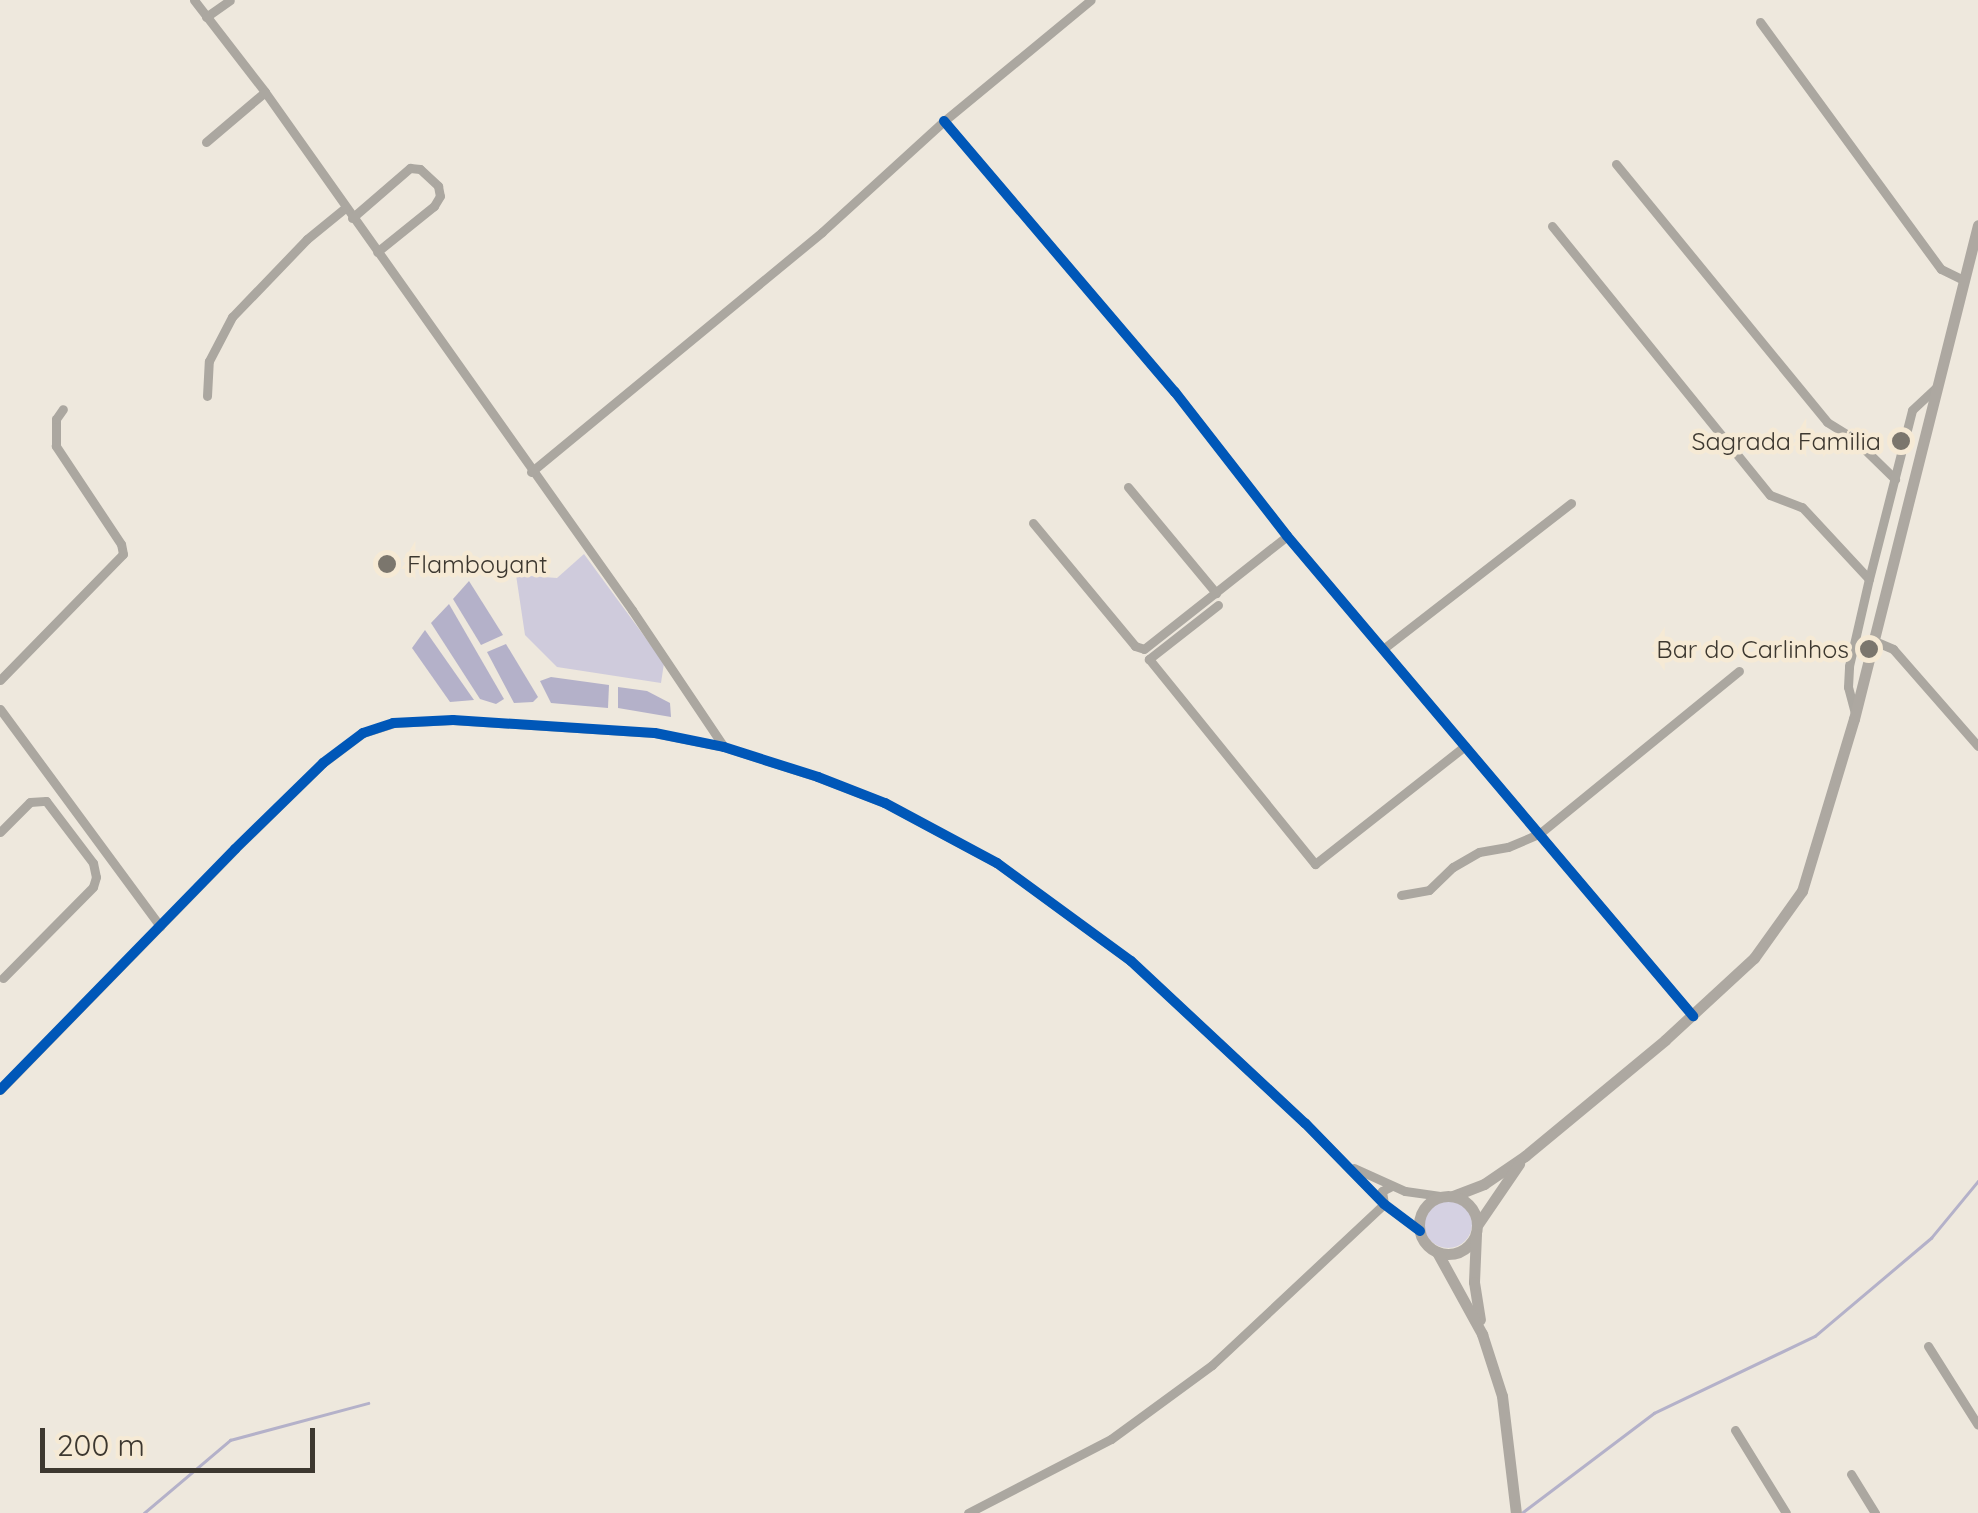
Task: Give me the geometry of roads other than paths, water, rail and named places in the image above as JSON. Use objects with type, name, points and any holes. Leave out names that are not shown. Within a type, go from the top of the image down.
[{"type":"main road","points":[[1482,1334],[1437,1252],[1420,1232],[1422,1213],[1448,1196],[1484,1184],[1525,1156],[1693,1016],[1754,958],[1802,891],[1855,714],[1978,225]]},
{"type":"main road","points":[[1437,1252],[1465,1249],[1525,1156]]},
{"type":"main road","points":[[1448,1196],[1470,1206],[1477,1229],[1474,1282],[1482,1334],[1502,1396],[1516,1513]]},
{"type":"street","points":[[194,0],[265,92],[632,610],[724,747]]},
{"type":"street","points":[[206,17],[230,0]]},
{"type":"street","points":[[531,472],[822,232],[944,121],[1091,0]]},
{"type":"street","points":[[1760,22],[1941,268],[1964,280]]},
{"type":"street","points":[[206,142],[265,92]]},
{"type":"street","points":[[944,121],[1175,392],[1287,536],[1693,1016]]},
{"type":"street","points":[[1616,164],[1828,422],[1853,438],[1894,479]]},
{"type":"street","points":[[207,396],[209,361],[222,330],[306,238],[410,168],[420,170],[438,186],[440,196],[434,206],[378,252]]},
{"type":"street","points":[[1552,226],[1770,494],[1802,507],[1869,579]]},
{"type":"street","points":[[1855,714],[1848,687],[1849,666],[1869,579],[1912,410],[1936,388]]},
{"type":"street","points":[[0,680],[122,554],[121,544],[56,446],[56,419],[63,409]]},
{"type":"street","points":[[1128,487],[1216,593]]},
{"type":"street","points":[[1383,649],[1570,503]]},
{"type":"street","points":[[1034,523],[1138,648],[1154,644],[1287,536]]},
{"type":"street","points":[[1218,605],[1149,659],[1315,864],[1464,746]]},
{"type":"street","points":[[1872,640],[1893,649],[1978,746]]},
{"type":"street","points":[[1401,895],[1429,890],[1463,859],[1539,834],[1739,672]]},
{"type":"street","points":[[0,709],[160,926]]},
{"type":"street","points":[[0,1090],[323,763],[375,728],[453,720],[655,733],[724,747],[885,803],[997,863],[1131,961],[1384,1204],[1420,1232]]},
{"type":"street","points":[[0,832],[30,802],[46,801],[72,832],[92,863],[96,877],[93,887],[3,978]]},
{"type":"street","points":[[72,832],[84,822]]},
{"type":"street","points":[[1347,1165],[1392,1186],[1448,1196]]},
{"type":"street","points":[[1384,1204],[1382,1191],[1392,1186]]},
{"type":"street","points":[[968,1513],[1111,1439],[1212,1366],[1384,1204]]},
{"type":"street","points":[[1928,1346],[1978,1425]]},
{"type":"street","points":[[1735,1430],[1786,1513]]},
{"type":"street","points":[[1851,1474],[1875,1513]]},
{"type":"waterway","points":[[1523,1512],[1654,1413],[1815,1336],[1931,1238],[1978,1181]]},
{"type":"waterway","points":[[144,1513],[230,1440],[368,1403]]},
{"type":"place","name":"Sagrada Familia","points":[[1901,441]]},
{"type":"place","name":"Flamboyant","points":[[387,564]]},
{"type":"place","name":"Bar do Carlinhos","points":[[1869,649]]}]
